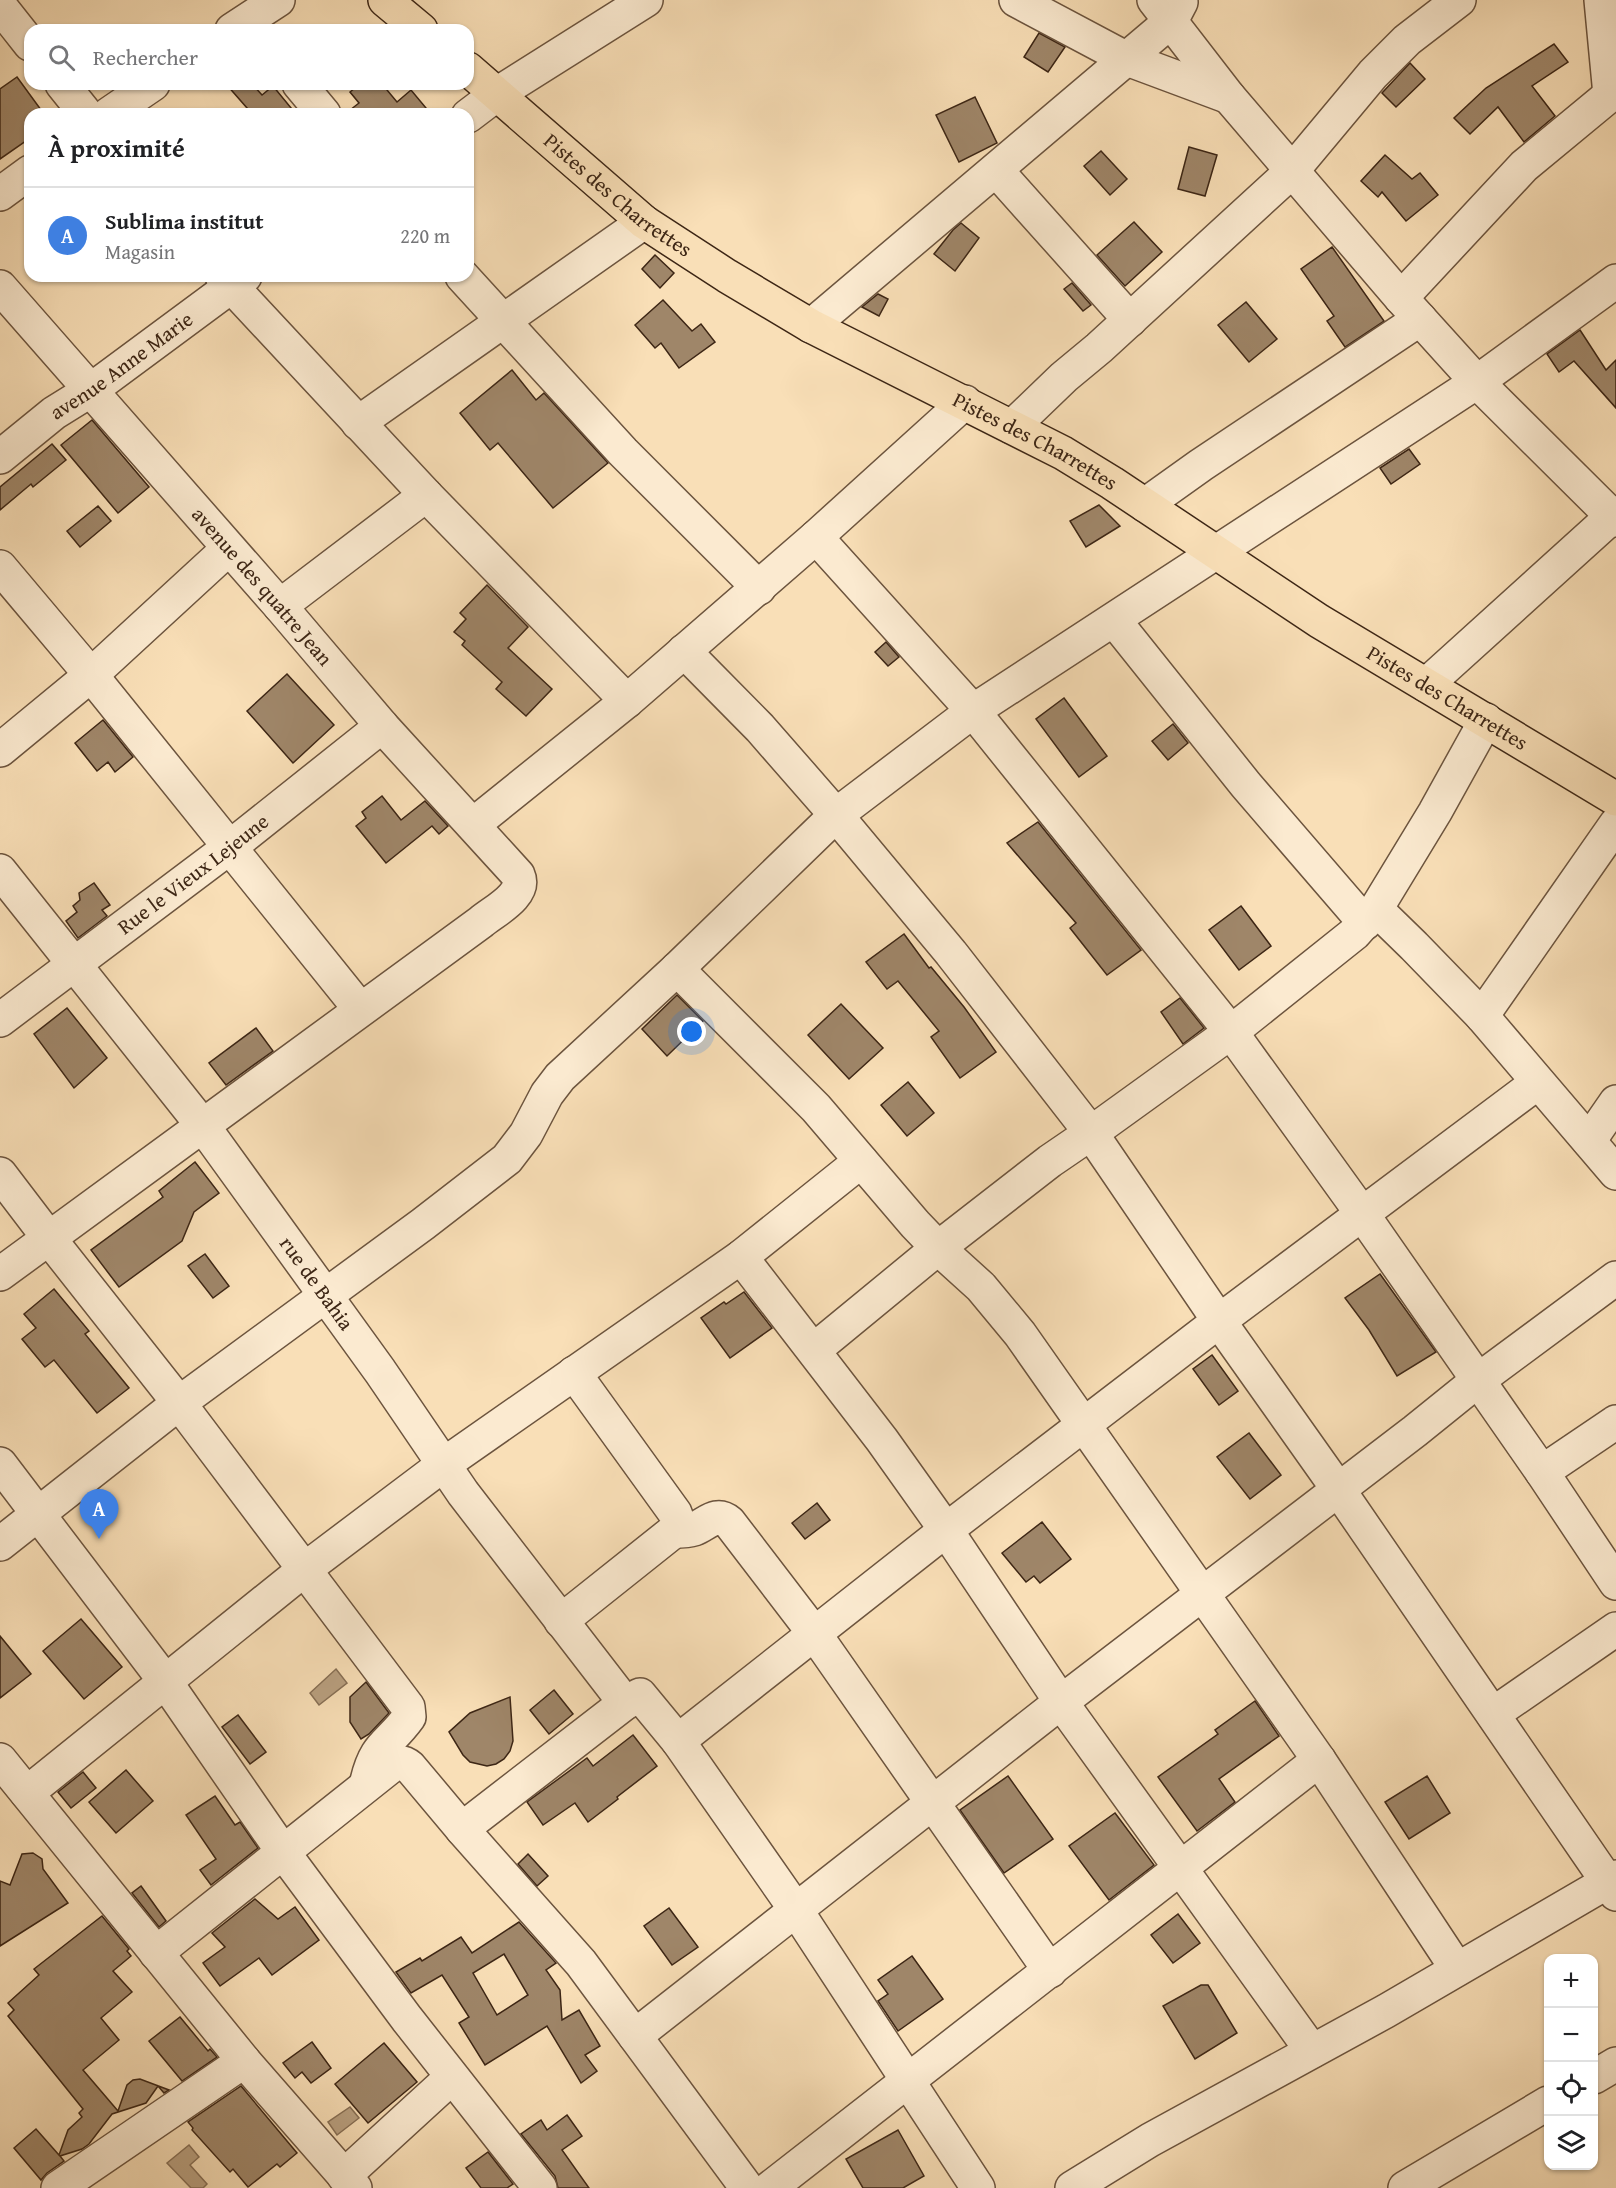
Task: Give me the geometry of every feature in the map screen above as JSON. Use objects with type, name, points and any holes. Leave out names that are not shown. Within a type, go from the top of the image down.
[{"type":"main road","points":[[385,0],[414,24]]},
{"type":"main road","name":"Pistes des Charrettes","points":[[474,74],[644,222],[727,276],[811,326],[1063,453],[1319,621],[1616,799]]},
{"type":"street","points":[[248,24],[278,0]]},
{"type":"street","points":[[474,111],[497,94],[646,0]]},
{"type":"street","points":[[1016,0],[1126,59],[1228,97]]},
{"type":"street","points":[[1012,427],[1064,377],[1130,320],[1292,171],[1373,74],[1407,40],[1459,0]]},
{"type":"street","points":[[1145,505],[1410,309],[1524,166],[1613,92],[1601,0]]},
{"type":"street","points":[[0,6],[24,36]]},
{"type":"street","points":[[811,326],[1126,59],[1169,7],[1228,97],[1410,309],[1477,382],[1615,516],[1426,685]]},
{"type":"street","points":[[67,90],[81,108]]},
{"type":"street","points":[[118,108],[144,90]]},
{"type":"street","points":[[304,90],[319,108]]},
{"type":"street","points":[[996,170],[1130,320]]},
{"type":"street","points":[[0,194],[24,176]]},
{"type":"street","points":[[358,423],[644,222]]},
{"type":"street","points":[[0,1544],[179,1403],[423,1224],[507,1159],[526,1134],[546,1094],[560,1077],[677,969],[836,815],[973,711],[1477,382],[1616,281]]},
{"type":"street","name":"avenue Anne Marie","points":[[0,457],[54,413],[90,390],[228,282]]},
{"type":"street","points":[[235,282],[358,423],[627,701]]},
{"type":"street","points":[[467,282],[623,452],[759,588]]},
{"type":"street","name":"avenue des quatre Jean","points":[[0,288],[280,606],[382,726],[474,824],[518,875],[521,884],[517,893],[481,922],[360,1009]]},
{"type":"street","points":[[474,824],[627,701],[759,588],[965,402]]},
{"type":"street","points":[[280,606],[426,495]]},
{"type":"street","points":[[816,537],[973,711],[1231,1032],[1363,1215],[1542,1472],[1616,1583]]},
{"type":"street","points":[[0,750],[91,675],[228,549]]},
{"type":"street","points":[[0,567],[91,675],[360,1009],[0,1274]]},
{"type":"street","points":[[1114,620],[1246,785],[1370,916],[1414,946],[1482,1016],[1616,1173]]},
{"type":"street","points":[[684,651],[760,728],[836,815],[951,953],[1091,1133],[1218,1321],[1613,1884],[1456,1969],[1312,2052],[1150,2139],[1072,2188]]},
{"type":"street","points":[[814,1350],[938,1248],[1050,1161],[1231,1032],[1370,916],[1435,812],[1486,720]]},
{"type":"street","name":"Rue le Vieux Lejeune","points":[[0,1020],[230,847],[382,726]]},
{"type":"street","points":[[1482,1016],[1616,824]]},
{"type":"street","name":"rue de Bahia","points":[[0,871],[202,1126],[325,1295],[443,1465],[625,1703]]},
{"type":"street","points":[[677,969],[816,1108],[938,1248],[981,1287],[1013,1326],[1319,1760],[1456,1969]]},
{"type":"street","points":[[678,1741],[946,1530],[1218,1321],[1537,1083]]},
{"type":"street","points":[[1589,1141],[1616,1102]]},
{"type":"street","points":[[27,1793],[305,1569],[443,1465],[741,1257],[861,1161]]},
{"type":"street","points":[[0,1174],[179,1403],[392,1683],[410,1710],[406,1722],[378,1751],[371,1763],[366,1785]]},
{"type":"street","points":[[741,1257],[882,1440],[946,1530],[1061,1702],[1312,2052]]},
{"type":"street","points":[[635,2036],[931,1802],[1201,1593],[1415,1431],[1477,1381],[1616,1278]]},
{"type":"street","points":[[561,1621],[674,1531],[678,1521],[675,1513],[574,1373]]},
{"type":"street","points":[[1542,1472],[1616,1422]]},
{"type":"street","points":[[0,1464],[165,1681],[283,1852],[452,2078],[540,2188]]},
{"type":"street","points":[[674,1531],[694,1528],[717,1517],[725,1519],[814,1633],[1050,1971]]},
{"type":"street","points":[[1493,1714],[1616,1629]]},
{"type":"street","points":[[462,1829],[625,1703],[640,1695],[678,1741],[796,1910],[978,2188]]},
{"type":"street","points":[[0,1760],[244,2061],[350,2182],[452,2078]]},
{"type":"street","points":[[771,2188],[1319,1760]]},
{"type":"street","points":[[156,1953],[393,1764],[406,1764],[581,1963],[747,2188]]},
{"type":"street","points":[[58,2188],[244,2061]]},
{"type":"street","points":[[1598,2074],[1616,2064]]},
{"type":"street","points":[[1405,2188],[1544,2105]]},
{"type":"shaded area","points":[[336,1669],[347,1683],[319,1705],[310,1693]]},
{"type":"shaded area","points":[[350,2107],[359,2118],[337,2135],[328,2122]]},
{"type":"shaded area","points":[[189,2145],[199,2157],[190,2165],[207,2184],[203,2188],[191,2188],[167,2163]]},
{"type":"building","points":[[1039,33],[1065,47],[1048,72],[1024,57]]},
{"type":"building","points":[[1554,44],[1568,62],[1532,86],[1555,116],[1524,142],[1498,107],[1470,134],[1454,118],[1486,88]]},
{"type":"building","points":[[1410,63],[1425,79],[1396,107],[1382,93]]},
{"type":"building","points":[[17,77],[24,90],[26,90],[40,108],[24,108],[24,142],[0,159],[0,89]]},
{"type":"building","points":[[231,90],[257,90],[262,95],[268,90],[276,90],[291,108],[247,108]]},
{"type":"building","points":[[352,90],[387,90],[397,102],[411,90],[426,108],[353,108],[359,103],[350,92]]},
{"type":"building","points":[[975,97],[997,143],[959,162],[936,115]]},
{"type":"building","points":[[1189,147],[1217,155],[1205,196],[1178,189]]},
{"type":"building","points":[[1101,151],[1127,179],[1110,195],[1084,166]]},
{"type":"building","points":[[1385,155],[1412,179],[1420,173],[1438,195],[1406,221],[1382,192],[1378,197],[1361,181]]},
{"type":"building","points":[[1134,222],[1162,252],[1125,286],[1097,255]]},
{"type":"building","points":[[961,223],[979,238],[955,271],[934,254]]},
{"type":"building","points":[[1332,247],[1384,321],[1345,347],[1327,321],[1334,316],[1301,269]]},
{"type":"building","points":[[655,255],[674,273],[660,288],[642,269]]},
{"type":"building","points":[[1072,283],[1091,305],[1083,311],[1064,289]]},
{"type":"building","points":[[878,294],[888,299],[879,316],[862,307]]},
{"type":"building","points":[[663,300],[692,331],[701,324],[715,342],[679,368],[661,343],[655,348],[635,325]]},
{"type":"building","points":[[1246,302],[1277,339],[1249,362],[1218,325]]},
{"type":"building","points":[[1580,330],[1606,370],[1616,360],[1616,408],[1574,361],[1559,372],[1547,354]]},
{"type":"building","points":[[512,370],[536,400],[544,393],[608,463],[553,508],[498,443],[490,450],[460,413]]},
{"type":"building","points":[[92,420],[149,487],[118,513],[61,445]]},
{"type":"building","points":[[52,444],[66,460],[33,487],[31,484],[0,510],[0,487]]},
{"type":"building","points":[[1409,449],[1420,464],[1391,484],[1380,468]]},
{"type":"building","points":[[1099,505],[1120,526],[1086,547],[1070,521]]},
{"type":"building","points":[[98,506],[111,521],[80,547],[67,531]]},
{"type":"building","points":[[487,585],[528,627],[508,648],[552,689],[526,716],[496,689],[502,682],[462,645],[465,641],[454,632],[466,619],[460,613]]},
{"type":"building","points":[[886,642],[899,657],[888,666],[875,652]]},
{"type":"building","points":[[287,674],[334,725],[293,763],[247,711]]},
{"type":"building","points":[[1064,698],[1107,756],[1079,777],[1036,719]]},
{"type":"building","points":[[103,720],[133,757],[115,772],[108,762],[97,771],[75,743]]},
{"type":"building","points":[[1173,724],[1188,743],[1168,760],[1152,741]]},
{"type":"building","points":[[382,796],[401,820],[425,801],[448,826],[439,834],[432,826],[386,863],[356,826],[366,818],[362,812]]},
{"type":"building","points":[[1038,822],[1141,950],[1107,975],[1070,928],[1076,923],[1007,843]]},
{"type":"building","points":[[94,883],[110,905],[102,910],[107,916],[78,938],[66,921],[77,912],[73,906],[80,900],[79,893]]},
{"type":"building","points":[[1241,906],[1271,946],[1239,970],[1209,930]]},
{"type":"building","points":[[904,934],[929,968],[931,967],[964,1007],[996,1052],[960,1078],[931,1037],[939,1031],[898,981],[887,989],[866,962]]},
{"type":"building","points":[[677,995],[703,1021],[667,1056],[642,1029]]},
{"type":"building","points":[[1180,998],[1204,1028],[1183,1044],[1161,1012]]},
{"type":"building","points":[[841,1004],[883,1048],[849,1079],[808,1035]]},
{"type":"building","points":[[67,1008],[107,1058],[74,1088],[34,1034]]},
{"type":"building","points":[[256,1028],[273,1051],[226,1085],[209,1063]]},
{"type":"building","points":[[908,1082],[934,1113],[907,1136],[881,1105]]},
{"type":"building","points":[[195,1162],[219,1193],[194,1212],[182,1241],[119,1287],[91,1250],[163,1197],[159,1191]]},
{"type":"building","points":[[205,1254],[229,1286],[213,1298],[188,1266]]},
{"type":"building","points":[[1380,1274],[1436,1352],[1397,1376],[1369,1330],[1345,1298]]},
{"type":"building","points":[[54,1289],[89,1331],[85,1334],[129,1388],[97,1413],[54,1360],[45,1367],[22,1339],[36,1328],[24,1314]]},
{"type":"building","points":[[744,1292],[772,1328],[730,1358],[701,1318]]},
{"type":"building","points":[[1212,1355],[1238,1391],[1219,1405],[1193,1369]]},
{"type":"building","points":[[1249,1433],[1281,1475],[1250,1499],[1217,1457]]},
{"type":"building","points":[[817,1503],[830,1520],[805,1539],[792,1523]]},
{"type":"building","points":[[1042,1522],[1071,1559],[1040,1583],[1034,1576],[1026,1582],[1002,1553]]},
{"type":"building","points":[[81,1619],[122,1667],[84,1699],[43,1651]]},
{"type":"building","points":[[0,1636],[31,1674],[0,1698]]},
{"type":"building","points":[[366,1682],[389,1713],[361,1739],[350,1722],[350,1697]]},
{"type":"building","points":[[554,1690],[573,1714],[549,1734],[530,1710]]},
{"type":"building","points":[[510,1697],[513,1741],[510,1751],[496,1764],[487,1766],[470,1762],[449,1732],[470,1713]]},
{"type":"building","points":[[1255,1701],[1279,1736],[1219,1779],[1235,1802],[1197,1831],[1158,1777],[1218,1734],[1215,1730]]},
{"type":"building","points":[[238,1715],[266,1752],[250,1764],[222,1727]]},
{"type":"building","points":[[633,1735],[657,1766],[588,1822],[575,1803],[543,1825],[527,1802],[587,1758],[593,1766]]},
{"type":"building","points":[[126,1770],[153,1801],[116,1833],[89,1802]]},
{"type":"building","points":[[83,1772],[96,1788],[71,1808],[58,1792]]},
{"type":"building","points":[[1008,1776],[1053,1839],[1004,1873],[960,1810]]},
{"type":"building","points":[[1427,1776],[1450,1813],[1409,1839],[1385,1802]]},
{"type":"building","points":[[215,1796],[235,1825],[240,1822],[258,1848],[211,1885],[200,1870],[216,1859],[186,1815]]},
{"type":"building","points":[[1115,1813],[1154,1865],[1109,1900],[1069,1846]]},
{"type":"building","points":[[33,1853],[42,1859],[43,1869],[68,1903],[0,1946],[0,1881],[10,1885],[22,1854]]},
{"type":"building","points":[[528,1854],[548,1876],[537,1886],[518,1864]]},
{"type":"building","points":[[141,1886],[166,1921],[159,1927],[132,1893]]},
{"type":"building","points":[[255,1899],[278,1919],[295,1907],[319,1940],[272,1975],[259,1958],[220,1986],[203,1963],[225,1947],[212,1933]]},
{"type":"building","points":[[669,1908],[698,1947],[672,1965],[644,1926]]},
{"type":"building","points":[[1178,1914],[1200,1943],[1173,1963],[1151,1935]]},
{"type":"building","points":[[102,1916],[129,1949],[127,1951],[131,1956],[113,1971],[132,1992],[101,2018],[119,2040],[83,2070],[118,2111],[127,2085],[133,2080],[140,2079],[169,2090],[164,2093],[158,2086],[146,2103],[112,2114],[89,2144],[82,2149],[60,2156],[64,2161],[41,2180],[14,2148],[36,2129],[59,2155],[68,2130],[82,2117],[79,2113],[83,2109],[8,2016],[14,2010],[8,2003],[39,1975],[34,1969]]},
{"type":"building","points":[[519,1922],[556,1963],[546,1970],[560,1990],[562,2020],[579,2010],[600,2046],[585,2055],[597,2071],[581,2083],[547,2026],[485,2065],[459,2023],[469,2017],[442,1975],[411,1993],[396,1972],[420,1958],[422,1961],[461,1937],[472,1953]],"holes":[[[504,1954],[528,1995],[497,2015],[473,1973]]]},
{"type":"building","points":[[912,1956],[943,1999],[898,2031],[878,2001],[888,1994],[878,1980]]},
{"type":"building","points":[[1201,1985],[1208,1985],[1237,2033],[1195,2059],[1163,2006]]},
{"type":"building","points":[[180,2017],[208,2051],[210,2049],[217,2057],[182,2081],[149,2041]]},
{"type":"building","points":[[312,2042],[331,2068],[311,2083],[302,2072],[295,2078],[283,2063]]},
{"type":"building","points":[[384,2043],[417,2082],[368,2123],[335,2084]]},
{"type":"building","points":[[241,2086],[297,2153],[280,2167],[277,2164],[248,2187],[233,2169],[230,2172],[192,2130],[188,2122]]},
{"type":"building","points":[[567,2115],[582,2136],[562,2150],[589,2188],[558,2188],[555,2176],[521,2134],[541,2120],[547,2130]]},
{"type":"building","points":[[898,2130],[924,2176],[903,2188],[863,2188],[846,2159]]},
{"type":"building","points":[[488,2152],[513,2184],[507,2188],[481,2188],[466,2168]]},
{"type":"place","name":"Sublima institut","points":[[99,1539]]}]
